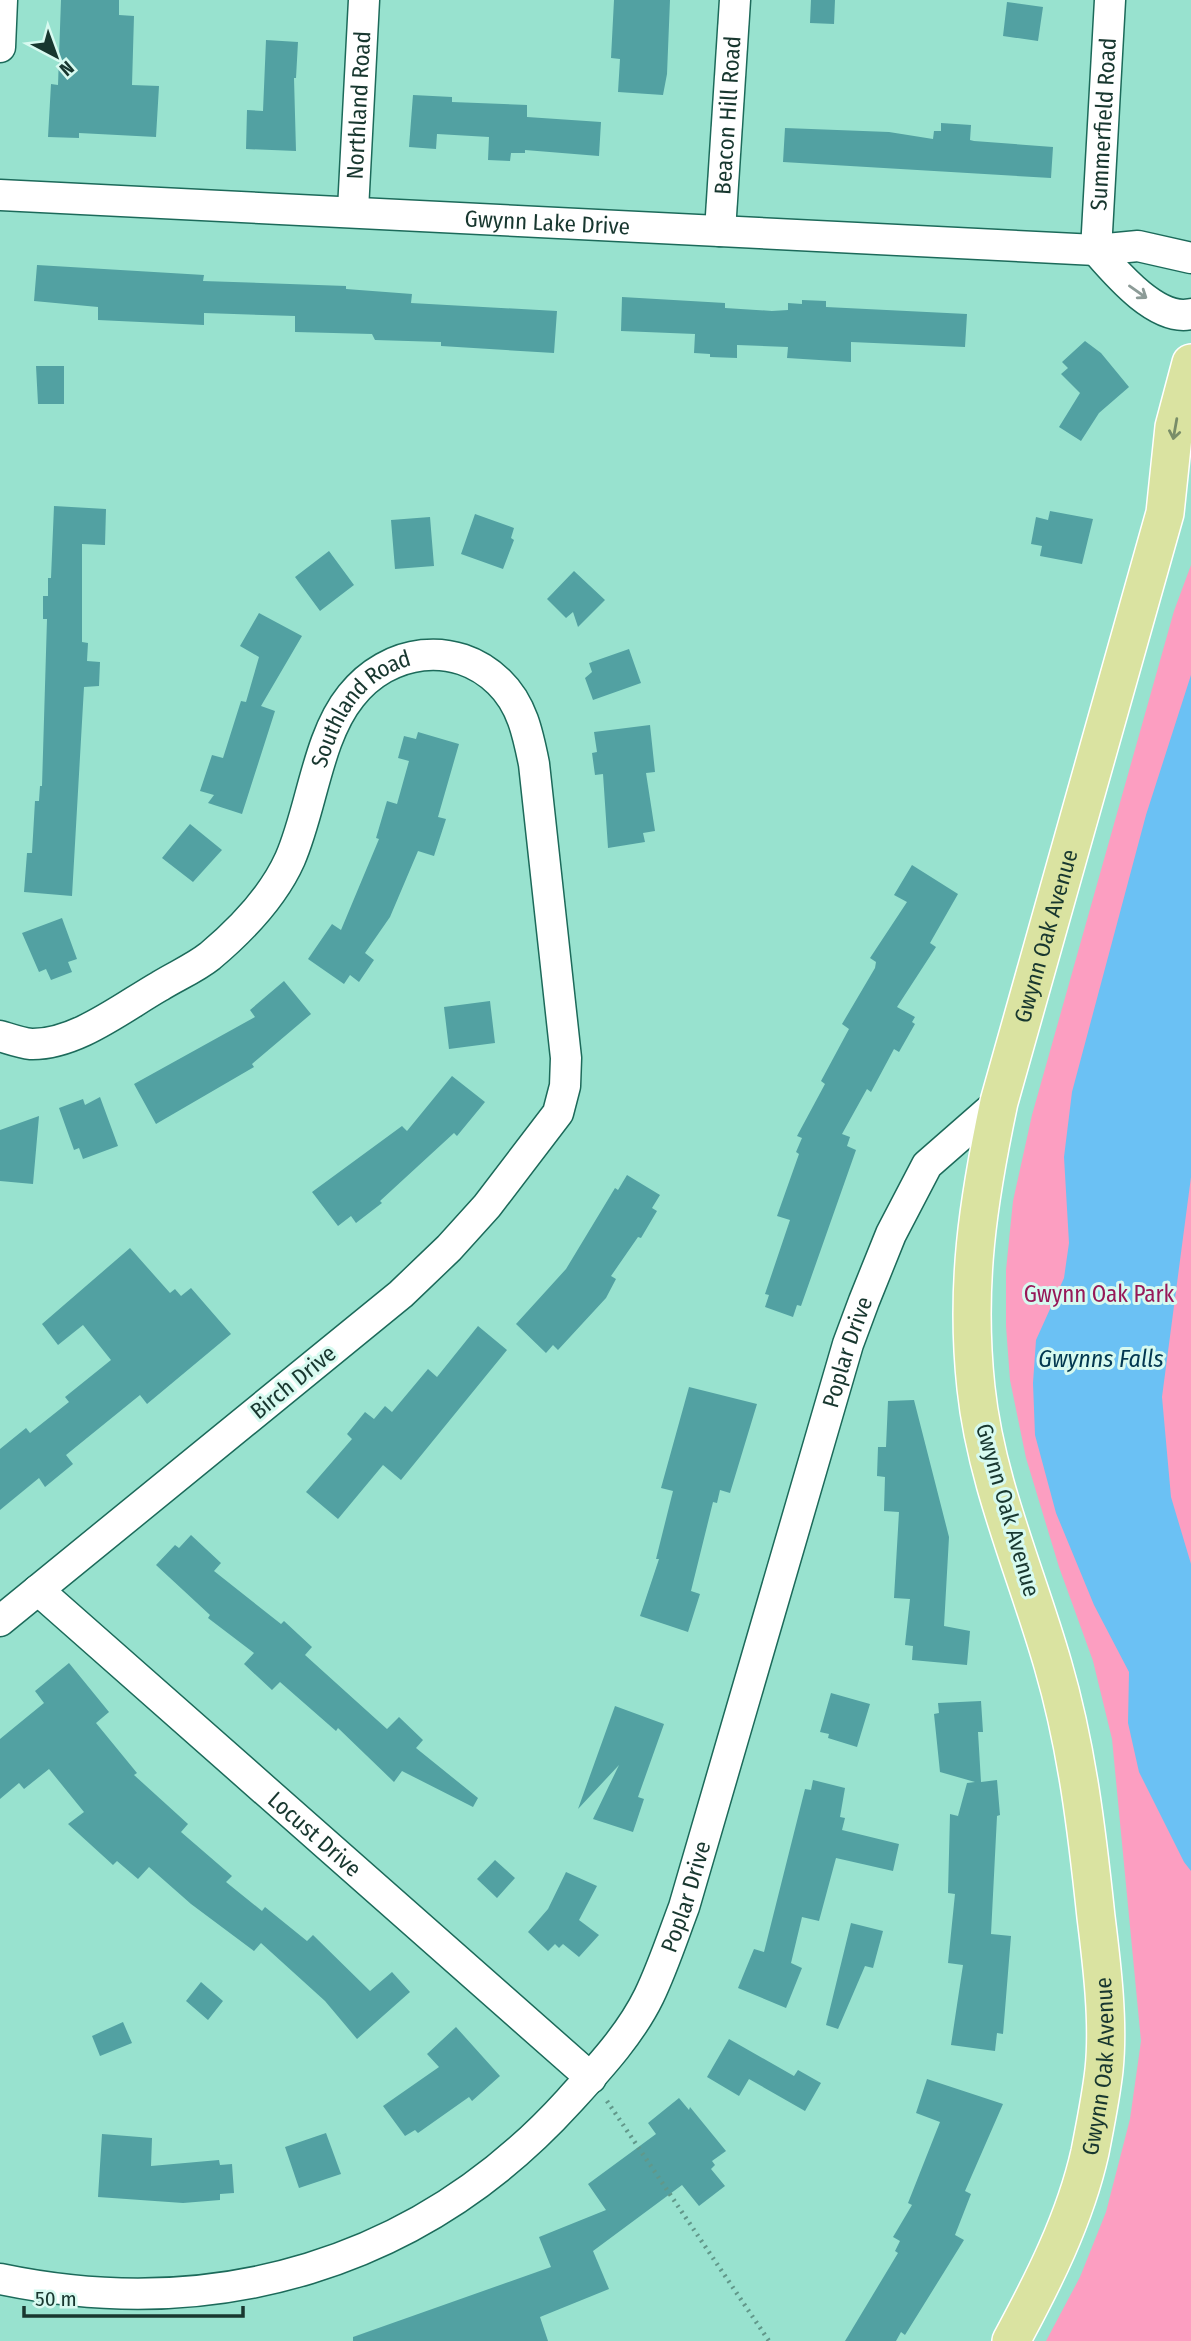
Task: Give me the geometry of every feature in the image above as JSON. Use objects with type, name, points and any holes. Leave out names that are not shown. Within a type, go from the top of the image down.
[{"type":"main road","name":"Gwynn Oak Avenue","points":[[1011,2341],[1041,2287],[1067,2222],[1089,2155],[1104,2068],[1102,1966],[1074,1750],[1054,1667],[989,1461],[976,1391],[971,1327],[972,1268],[979,1197],[999,1102],[1165,513],[1174,428],[1191,363]]},
{"type":"main road","name":"Gwynn Oak Avenue","points":[[1165,513],[1191,459]]},
{"type":"street","points":[[0,47],[2,0]]},
{"type":"street","name":"Northland Road","points":[[353,210],[364,0]]},
{"type":"street","name":"Beacon Hill Road","points":[[720,231],[735,0]]},
{"type":"street","name":"Summerfield Road","points":[[1096,250],[1110,0]]},
{"type":"street","name":"Gwynn Lake Drive","points":[[0,195],[353,210],[1096,250],[1138,246],[1191,258]]},
{"type":"street","points":[[1096,250],[1124,282],[1167,313],[1191,314]]},
{"type":"street","name":"Southland Road","points":[[0,1036],[31,1044],[60,1039],[87,1028],[208,958],[260,906],[279,880],[291,856],[334,723],[350,696],[371,674],[400,657],[424,654],[447,657],[480,669],[499,682],[515,702],[526,727],[534,764],[566,1058],[565,1086],[558,1114]]},
{"type":"street","name":"Poplar Drive","points":[[0,2279],[55,2291],[125,2295],[185,2292],[269,2281],[339,2260],[395,2236],[500,2169],[551,2121],[591,2078],[649,1997],[684,1906],[849,1344],[891,1234],[927,1165],[999,1102]]},
{"type":"street","name":"Birch Drive","points":[[0,1621],[401,1294],[487,1206],[558,1114]]},
{"type":"street","name":"Locust Drive","points":[[38,1590],[591,2078]]},
{"type":"path","points":[[591,2078],[769,2341]]},
{"type":"green space","name":"Gwynn Oak Park","points":[[1191,565],[1191,2341],[1046,2341],[1080,2277],[1106,2212],[1130,2119],[1141,2041],[1112,1739],[1093,1661],[1059,1567],[1026,1458],[1010,1380],[1006,1270],[1013,1201],[1032,1115],[1174,611]]},
{"type":"water","name":"Gwynns Falls","points":[[1191,675],[1191,1177],[1162,1397],[1171,1497],[1191,1564],[1191,1871],[1139,1772],[1128,1723],[1129,1672],[1094,1605],[1056,1513],[1035,1435],[1033,1383],[1036,1340],[1064,1278],[1069,1243],[1064,1157],[1072,1092],[1146,815]]},
{"type":"building","points":[[61,0],[119,0],[119,15],[134,16],[132,85],[159,86],[156,137],[79,133],[79,138],[48,137],[51,84],[58,85]]},
{"type":"building","points":[[614,0],[670,0],[667,74],[663,95],[618,92],[620,59],[611,58]]},
{"type":"building","points":[[811,0],[835,0],[834,24],[810,23]]},
{"type":"building","points":[[1007,2],[1043,7],[1038,41],[1003,36]]},
{"type":"building","points":[[266,40],[298,42],[294,78],[296,151],[246,149],[247,110],[263,111]]},
{"type":"building","points":[[413,95],[452,97],[452,102],[527,105],[527,117],[601,122],[599,156],[525,150],[525,153],[511,153],[510,161],[488,160],[489,137],[437,134],[436,149],[409,147]]},
{"type":"building","points":[[941,123],[971,125],[970,140],[974,141],[1053,147],[1051,178],[783,162],[785,128],[889,132],[933,139],[934,131],[941,131]]},
{"type":"building","points":[[37,265],[204,275],[203,281],[346,286],[346,289],[412,294],[411,303],[557,311],[554,353],[441,346],[441,342],[375,340],[372,334],[295,332],[295,316],[204,313],[204,325],[98,320],[98,307],[34,301]]},
{"type":"building","points":[[622,297],[725,303],[725,308],[772,311],[788,310],[788,303],[802,304],[802,300],[826,301],[826,307],[967,314],[965,347],[851,342],[851,362],[787,358],[788,347],[737,345],[737,358],[710,357],[710,354],[694,353],[695,334],[621,331]]},
{"type":"building","points":[[1085,341],[1101,353],[1129,387],[1099,413],[1081,441],[1059,427],[1080,393],[1061,374],[1068,368],[1062,362]]},
{"type":"building","points":[[36,366],[64,366],[64,404],[38,404]]},
{"type":"building","points":[[54,506],[106,509],[105,545],[82,544],[82,642],[88,643],[87,661],[100,662],[99,686],[84,687],[72,896],[24,892],[27,853],[32,853],[35,801],[39,801],[42,786],[47,619],[43,619],[43,596],[48,596],[48,578],[51,578]]},
{"type":"building","points":[[1050,511],[1093,519],[1082,564],[1040,556],[1042,546],[1031,544],[1036,517],[1048,520]]},
{"type":"building","points":[[475,514],[514,528],[511,538],[514,540],[503,569],[461,554]]},
{"type":"building","points":[[430,517],[434,566],[395,569],[391,520]]},
{"type":"building","points":[[329,551],[354,585],[320,611],[295,577]]},
{"type":"building","points":[[574,571],[605,600],[578,627],[573,612],[566,618],[547,599]]},
{"type":"building","points":[[259,613],[302,636],[261,706],[275,711],[242,814],[208,803],[214,795],[200,791],[212,755],[223,758],[241,701],[246,702],[259,657],[240,646]]},
{"type":"building","points":[[629,649],[641,683],[593,700],[585,678],[592,672],[589,663]]},
{"type":"building","points":[[650,725],[655,772],[646,773],[655,831],[643,833],[645,842],[608,848],[603,774],[595,775],[592,753],[597,752],[594,732]]},
{"type":"building","points":[[418,732],[459,744],[438,817],[446,819],[434,856],[418,851],[390,917],[365,953],[374,960],[359,982],[350,975],[344,984],[308,959],[332,924],[341,930],[379,839],[376,838],[387,801],[397,804],[409,761],[398,758],[404,736],[416,739]]},
{"type":"building","points":[[190,824],[222,850],[193,882],[162,858]]},
{"type":"building","points":[[912,865],[958,894],[930,943],[936,947],[897,1007],[915,1017],[912,1022],[915,1024],[899,1052],[894,1049],[871,1092],[867,1089],[842,1134],[850,1137],[847,1146],[856,1150],[801,1306],[797,1305],[793,1317],[765,1307],[769,1295],[765,1294],[790,1220],[777,1216],[799,1154],[796,1152],[802,1138],[797,1136],[825,1084],[821,1081],[849,1029],[842,1024],[875,968],[876,962],[870,958],[907,902],[894,895]]},
{"type":"building","points":[[62,918],[77,959],[68,962],[72,972],[51,980],[46,969],[39,972],[22,933]]},
{"type":"building","points":[[284,981],[311,1014],[252,1064],[254,1067],[156,1124],[134,1084],[255,1017],[250,1010]]},
{"type":"building","points":[[490,1001],[495,1043],[449,1049],[444,1007]]},
{"type":"building","points":[[452,1076],[485,1102],[457,1136],[454,1133],[380,1201],[382,1203],[356,1223],[351,1216],[338,1226],[312,1192],[402,1126],[407,1131]]},
{"type":"building","points":[[100,1097],[118,1146],[83,1159],[79,1148],[74,1150],[59,1108],[83,1099],[85,1105]]},
{"type":"building","points":[[39,1116],[33,1184],[0,1181],[0,1130]]},
{"type":"building","points":[[627,1175],[660,1195],[652,1208],[657,1211],[641,1238],[638,1237],[611,1276],[616,1279],[606,1298],[558,1350],[553,1345],[546,1353],[516,1324],[566,1269],[615,1188],[618,1190]]},
{"type":"building","points":[[130,1248],[170,1293],[175,1289],[181,1296],[191,1288],[231,1334],[147,1404],[140,1395],[66,1455],[73,1464],[45,1487],[39,1478],[0,1510],[0,1449],[26,1428],[30,1433],[69,1402],[65,1397],[111,1360],[83,1325],[58,1345],[42,1324]]},
{"type":"building","points":[[478,1326],[507,1350],[401,1480],[383,1465],[338,1519],[306,1492],[352,1439],[347,1434],[365,1412],[374,1419],[385,1406],[392,1412],[428,1369],[437,1377]]},
{"type":"building","points":[[689,1387],[757,1404],[730,1493],[720,1490],[717,1503],[713,1502],[691,1591],[700,1594],[688,1632],[640,1616],[659,1559],[656,1559],[673,1491],[661,1488]]},
{"type":"building","points":[[914,1400],[949,1537],[944,1626],[970,1631],[967,1665],[912,1660],[913,1646],[905,1645],[910,1599],[894,1598],[899,1512],[884,1511],[885,1477],[877,1476],[878,1447],[886,1447],[888,1401]]},
{"type":"building","points":[[191,1535],[221,1563],[214,1571],[281,1624],[284,1621],[312,1647],[305,1655],[387,1729],[399,1717],[423,1740],[416,1748],[478,1798],[473,1807],[402,1771],[394,1782],[338,1728],[336,1731],[280,1682],[272,1690],[244,1664],[254,1653],[208,1618],[210,1615],[156,1565],[175,1545],[179,1548]]},
{"type":"building","points":[[69,1663],[109,1712],[96,1723],[137,1773],[134,1775],[188,1824],[181,1832],[232,1876],[226,1882],[262,1911],[265,1907],[307,1941],[313,1935],[370,1991],[392,1972],[410,1992],[357,2039],[325,2001],[261,1943],[254,1951],[191,1904],[149,1867],[138,1879],[117,1861],[113,1865],[68,1824],[84,1812],[49,1769],[24,1789],[19,1783],[0,1799],[0,1739],[44,1703],[35,1691]]},
{"type":"building","points":[[831,1693],[870,1704],[857,1747],[828,1738],[829,1734],[820,1732]]},
{"type":"building","points":[[981,1701],[983,1732],[978,1732],[981,1782],[997,1780],[1000,1815],[997,1816],[991,1934],[1011,1936],[1003,2034],[997,2033],[995,2051],[951,2045],[963,1965],[948,1963],[955,1894],[948,1893],[950,1814],[958,1816],[967,1783],[975,1782],[940,1772],[934,1714],[939,1713],[938,1703]]},
{"type":"building","points":[[615,1706],[664,1724],[638,1797],[644,1799],[633,1832],[593,1819],[619,1765],[578,1809]]},
{"type":"building","points":[[813,1780],[845,1788],[840,1817],[845,1818],[842,1830],[899,1844],[893,1871],[836,1858],[819,1921],[802,1917],[791,1963],[802,1968],[786,2008],[738,1988],[754,1949],[764,1952],[805,1789],[811,1790]]},
{"type":"building","points":[[495,1860],[515,1878],[497,1898],[477,1879]]},
{"type":"building","points":[[566,1872],[597,1886],[579,1920],[599,1935],[579,1957],[563,1944],[559,1948],[555,1944],[548,1951],[528,1932],[548,1909]]},
{"type":"building","points":[[851,1923],[883,1931],[873,1968],[865,1966],[838,2029],[826,2025]]},
{"type":"building","points":[[201,1982],[223,2001],[208,2020],[186,2001]]},
{"type":"building","points":[[123,2022],[132,2043],[100,2056],[92,2036]]},
{"type":"building","points":[[456,2027],[500,2076],[472,2101],[469,2097],[418,2133],[415,2130],[405,2136],[383,2106],[439,2067],[427,2054]]},
{"type":"building","points":[[729,2039],[794,2076],[798,2070],[821,2083],[805,2111],[749,2079],[739,2096],[707,2077]]},
{"type":"building","points":[[927,2079],[1003,2104],[965,2191],[971,2194],[955,2235],[964,2240],[905,2335],[901,2332],[896,2341],[845,2341],[898,2253],[895,2251],[900,2241],[893,2237],[912,2205],[908,2203],[940,2122],[916,2113]]},
{"type":"building","points":[[679,2098],[689,2110],[690,2107],[726,2151],[712,2161],[715,2165],[711,2169],[725,2186],[699,2206],[682,2185],[593,2251],[609,2289],[540,2317],[548,2341],[353,2341],[353,2337],[551,2267],[539,2237],[606,2210],[588,2184],[656,2134],[648,2123]]},
{"type":"building","points":[[326,2133],[341,2174],[299,2188],[285,2147]]},
{"type":"building","points":[[102,2134],[152,2138],[151,2166],[219,2160],[220,2165],[232,2164],[234,2193],[220,2194],[220,2200],[183,2203],[98,2197]]}]
